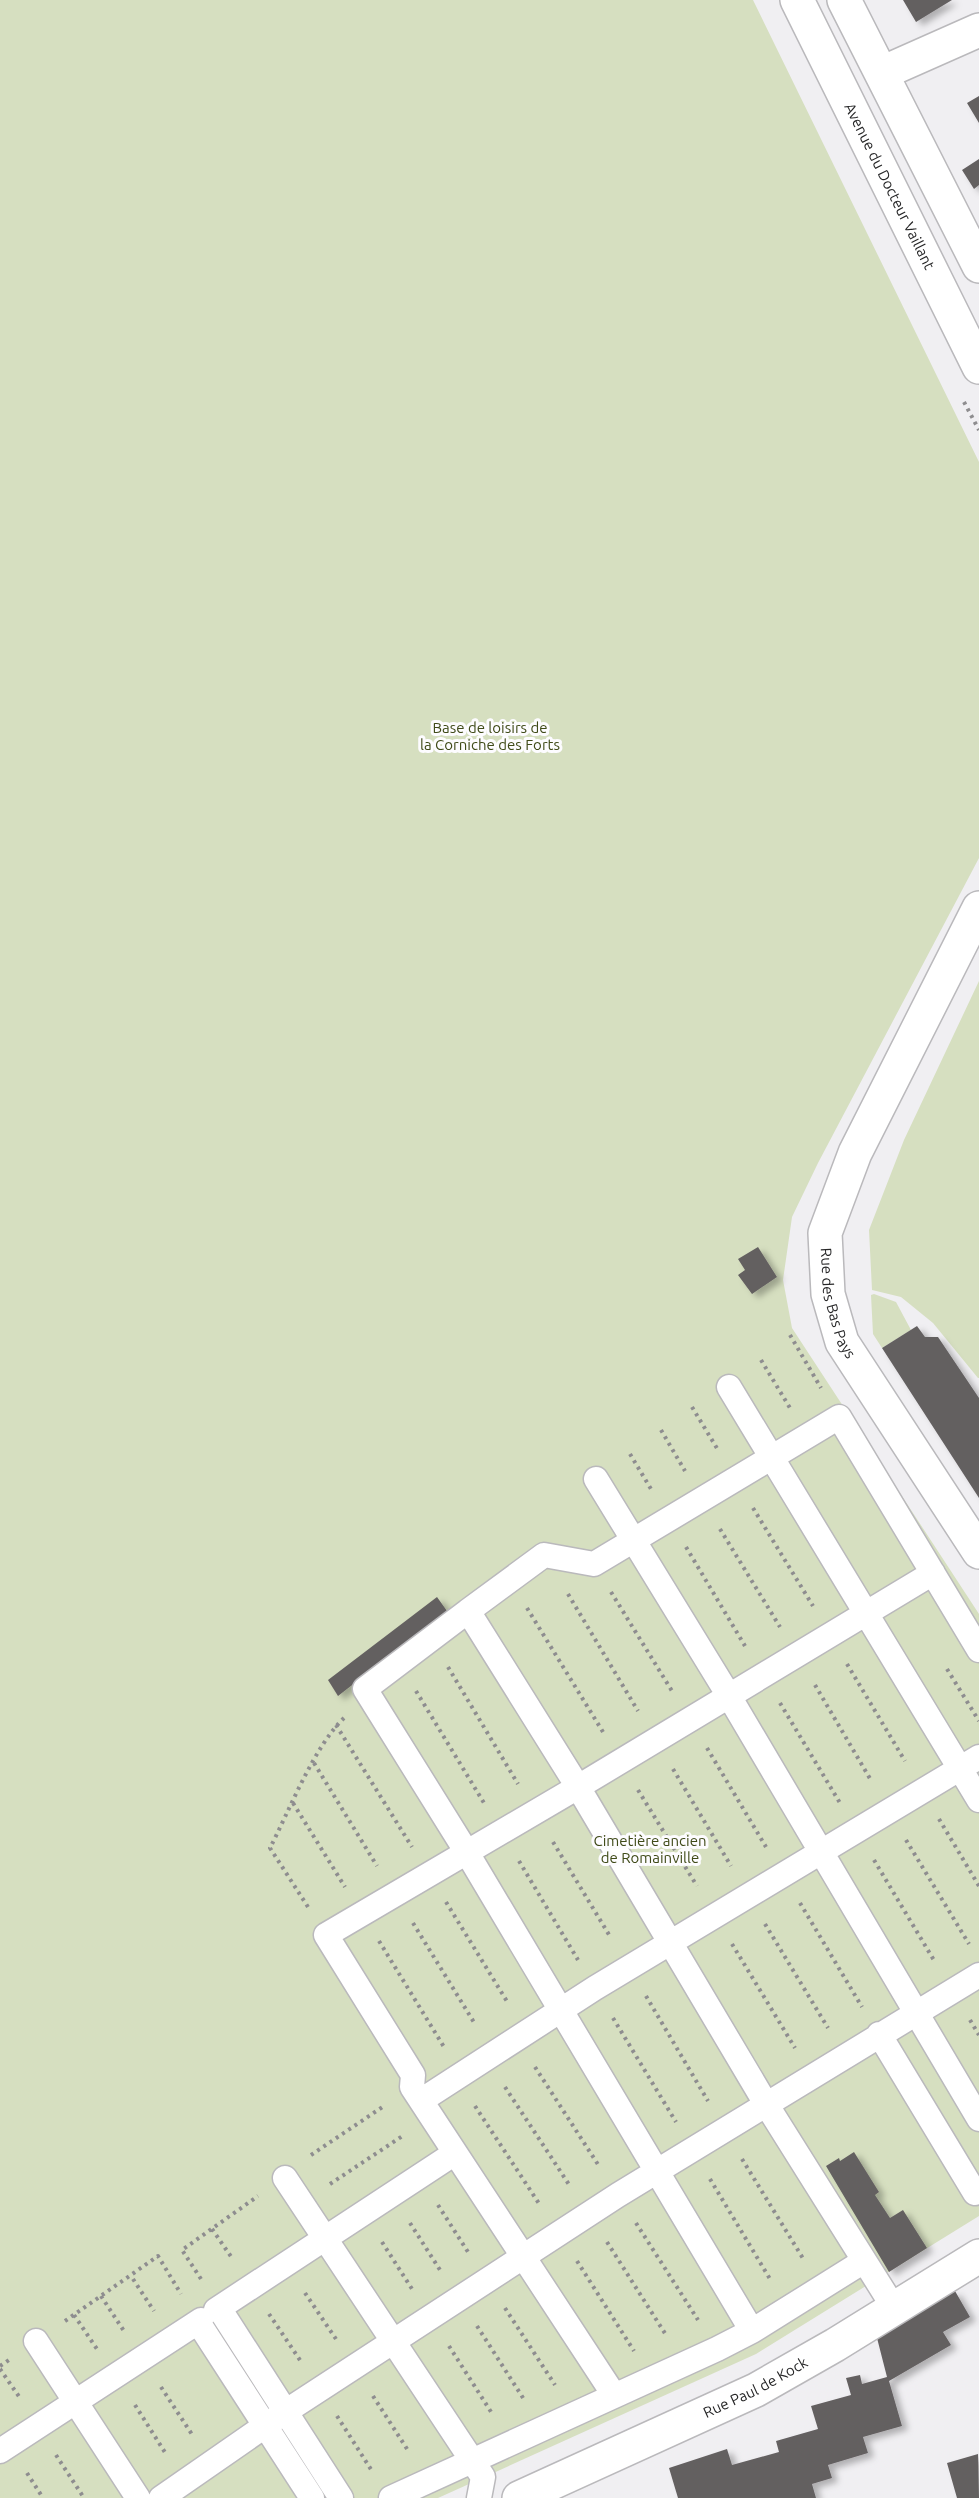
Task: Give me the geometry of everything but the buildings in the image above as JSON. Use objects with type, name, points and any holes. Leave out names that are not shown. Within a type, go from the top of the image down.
[{"type":"street","points":[[844,0],[979,266]]},
{"type":"street","name":"Avenue du Docteur Vaillant","points":[[803,2],[979,367]]},
{"type":"street","points":[[882,72],[979,30]]},
{"type":"street","name":"Rue des Bas Pays","points":[[979,908],[855,1153],[825,1233],[828,1293],[842,1342],[979,1552]]},
{"type":"street","name":"Rue Paul de Kock","points":[[525,2497],[756,2390],[979,2256]]},
{"type":"lane","points":[[729,1387],[866,1613],[970,1763],[979,1800]]},
{"type":"lane","points":[[752,2331],[559,2011],[466,1851],[365,1689],[544,1555],[594,1563],[839,1417],[979,1650]]},
{"type":"lane","points":[[596,1479],[729,1696],[979,2119]]},
{"type":"lane","points":[[614,2395],[412,2087],[413,2075],[326,1935],[578,1787],[933,1573]]},
{"type":"lane","points":[[468,1611],[578,1787],[766,2104],[894,2308]]},
{"type":"lane","points":[[427,2108],[559,2011],[970,1763]]},
{"type":"lane","points":[[161,2498],[285,2412],[656,2170],[812,2078],[879,2034],[979,1975]]},
{"type":"lane","points":[[879,2034],[975,2193],[979,2191]]},
{"type":"lane","points":[[0,2451],[455,2153]]},
{"type":"lane","points":[[285,2178],[483,2477],[479,2498]]},
{"type":"lane","points":[[390,2498],[752,2331],[864,2261]]},
{"type":"lane","points":[[209,2315],[285,2412],[341,2498]]},
{"type":"lane","points":[[209,2315],[266,2426],[312,2498]]},
{"type":"lane","points":[[36,2341],[138,2498]]},
{"type":"path","points":[[790,1335],[839,1417]]},
{"type":"path","points":[[661,1430],[973,1951]]},
{"type":"path","points":[[630,1454],[979,2035]]},
{"type":"path","points":[[544,1555],[845,2056]]},
{"type":"path","points":[[594,1563],[879,2034]]},
{"type":"path","points":[[510,1580],[812,2078]]},
{"type":"path","points":[[326,1935],[270,1848],[336,1725],[369,1695]]},
{"type":"path","points":[[302,2204],[427,2108]]},
{"type":"path","points":[[0,2366],[158,2256],[209,2315]]},
{"type":"path","points":[[101,2296],[211,2463]]},
{"type":"green space","name":"Base de loisirs de la Corniche des Forts","points":[[0,0],[753,0],[979,462],[979,858],[818,1163],[792,1217],[783,1280],[792,1328],[979,1614],[979,2216],[756,2354],[438,2498],[0,2498]]},
{"type":"green space","points":[[979,981],[978,1378],[933,1323],[901,1297],[872,1290],[869,1230],[904,1140]]},
{"type":"green space","points":[[871,1295],[896,1302],[911,1330],[882,1348],[873,1334]]},
{"type":"park label","name":"Cimetière ancien de Romainville","points":[[650,1850]]}]
